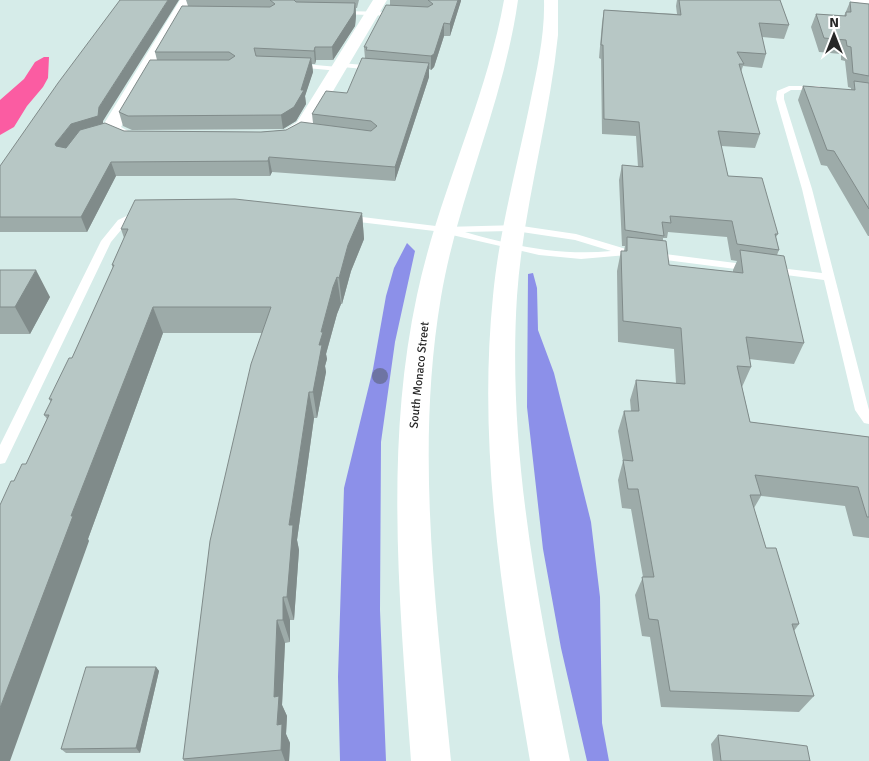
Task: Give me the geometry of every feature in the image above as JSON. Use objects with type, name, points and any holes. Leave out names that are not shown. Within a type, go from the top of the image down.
[{"type":"main road","name":"South Monaco Street","points":[[431,761],[415,542],[413,448],[420,345],[428,296],[444,230],[492,82],[511,0]]},
{"type":"main road","points":[[550,761],[522,598],[505,472],[501,382],[504,304],[513,239],[550,36],[551,0]]},
{"type":"street","points":[[857,0],[869,1]]},
{"type":"street","points":[[255,138],[288,136],[305,132],[304,126],[376,6]]},
{"type":"street","points":[[158,137],[129,137],[110,132],[114,122],[151,69],[184,10]]},
{"type":"lane","points":[[327,12],[376,6],[410,14]]},
{"type":"lane","points":[[288,65],[380,69]]},
{"type":"lane","points":[[830,90],[811,87],[789,88],[780,93],[780,99],[807,189],[861,410],[869,419]]},
{"type":"lane","points":[[0,459],[108,237],[129,218],[151,210]]},
{"type":"lane","points":[[333,216],[513,239],[584,256],[625,252]]},
{"type":"lane","points":[[444,230],[513,239],[576,237],[625,252],[828,277]]},
{"type":"shaded area","points":[[44,57],[49,57],[48,78],[43,87],[27,106],[14,127],[0,135],[0,100],[24,79],[35,62]]},
{"type":"shaded area","points":[[407,243],[415,251],[395,342],[381,442],[380,610],[386,761],[340,761],[338,677],[344,488],[373,369],[386,296],[394,268]]},
{"type":"shaded area","points":[[533,273],[537,288],[538,330],[554,373],[591,522],[600,597],[602,723],[609,761],[587,761],[561,648],[543,549],[527,407],[528,274]]},
{"type":"building","points":[[120,0],[168,0],[99,107],[98,116],[71,124],[55,144],[56,146],[66,148],[80,130],[105,123],[124,131],[261,132],[286,130],[301,122],[371,131],[377,126],[371,121],[312,114],[326,91],[347,93],[362,58],[429,63],[395,167],[269,157],[268,161],[111,162],[81,217],[0,217],[0,166],[58,83]]},
{"type":"building","points":[[270,0],[355,3],[354,13],[332,47],[315,47],[314,51],[254,48],[256,56],[311,58],[301,90],[304,90],[294,107],[281,115],[128,116],[119,112],[150,60],[229,60],[235,56],[229,52],[155,52],[182,6],[270,7],[275,4]]},
{"type":"building","points":[[428,0],[458,0],[450,24],[444,23],[434,54],[431,56],[366,50],[367,47],[364,47],[386,5],[428,7],[433,4]]},
{"type":"building","points":[[679,0],[780,0],[789,25],[759,23],[766,54],[737,52],[744,64],[739,64],[760,134],[718,131],[728,176],[762,178],[778,234],[775,234],[779,250],[737,244],[732,221],[670,216],[671,223],[662,222],[664,236],[625,230],[622,165],[643,167],[639,122],[604,119],[603,45],[601,45],[604,10],[681,15]]},
{"type":"building","points":[[850,2],[869,4],[869,76],[853,73],[851,47],[847,46],[846,40],[824,38],[816,14],[846,16],[846,12],[851,12]]},
{"type":"building","points":[[854,81],[869,83],[869,209],[834,151],[827,150],[803,86],[855,90]]},
{"type":"building","points":[[235,199],[362,213],[348,245],[339,278],[337,277],[333,287],[321,332],[323,332],[319,345],[322,345],[313,392],[309,392],[289,525],[293,525],[287,597],[283,597],[283,620],[277,620],[274,697],[279,696],[277,725],[282,724],[281,750],[183,759],[210,541],[251,364],[271,307],[153,307],[71,516],[73,516],[0,708],[0,505],[11,481],[14,481],[22,464],[26,464],[49,415],[44,415],[52,399],[49,399],[69,358],[72,358],[114,265],[112,265],[128,229],[121,229],[135,200]]},
{"type":"building","points":[[627,237],[666,241],[669,265],[743,273],[740,250],[784,256],[804,343],[746,337],[751,367],[737,366],[750,422],[869,437],[869,517],[867,517],[858,487],[755,475],[761,495],[750,495],[766,548],[776,548],[799,624],[792,624],[814,696],[670,691],[658,620],[649,619],[642,577],[654,577],[638,489],[628,489],[623,460],[633,461],[624,411],[639,411],[636,380],[685,384],[681,328],[623,321],[621,251],[627,251]]},
{"type":"building","points":[[0,270],[36,270],[15,307],[0,307]]},
{"type":"building","points":[[86,667],[156,667],[136,748],[61,749]]},
{"type":"building","points":[[718,735],[807,746],[810,761],[721,761]]}]
